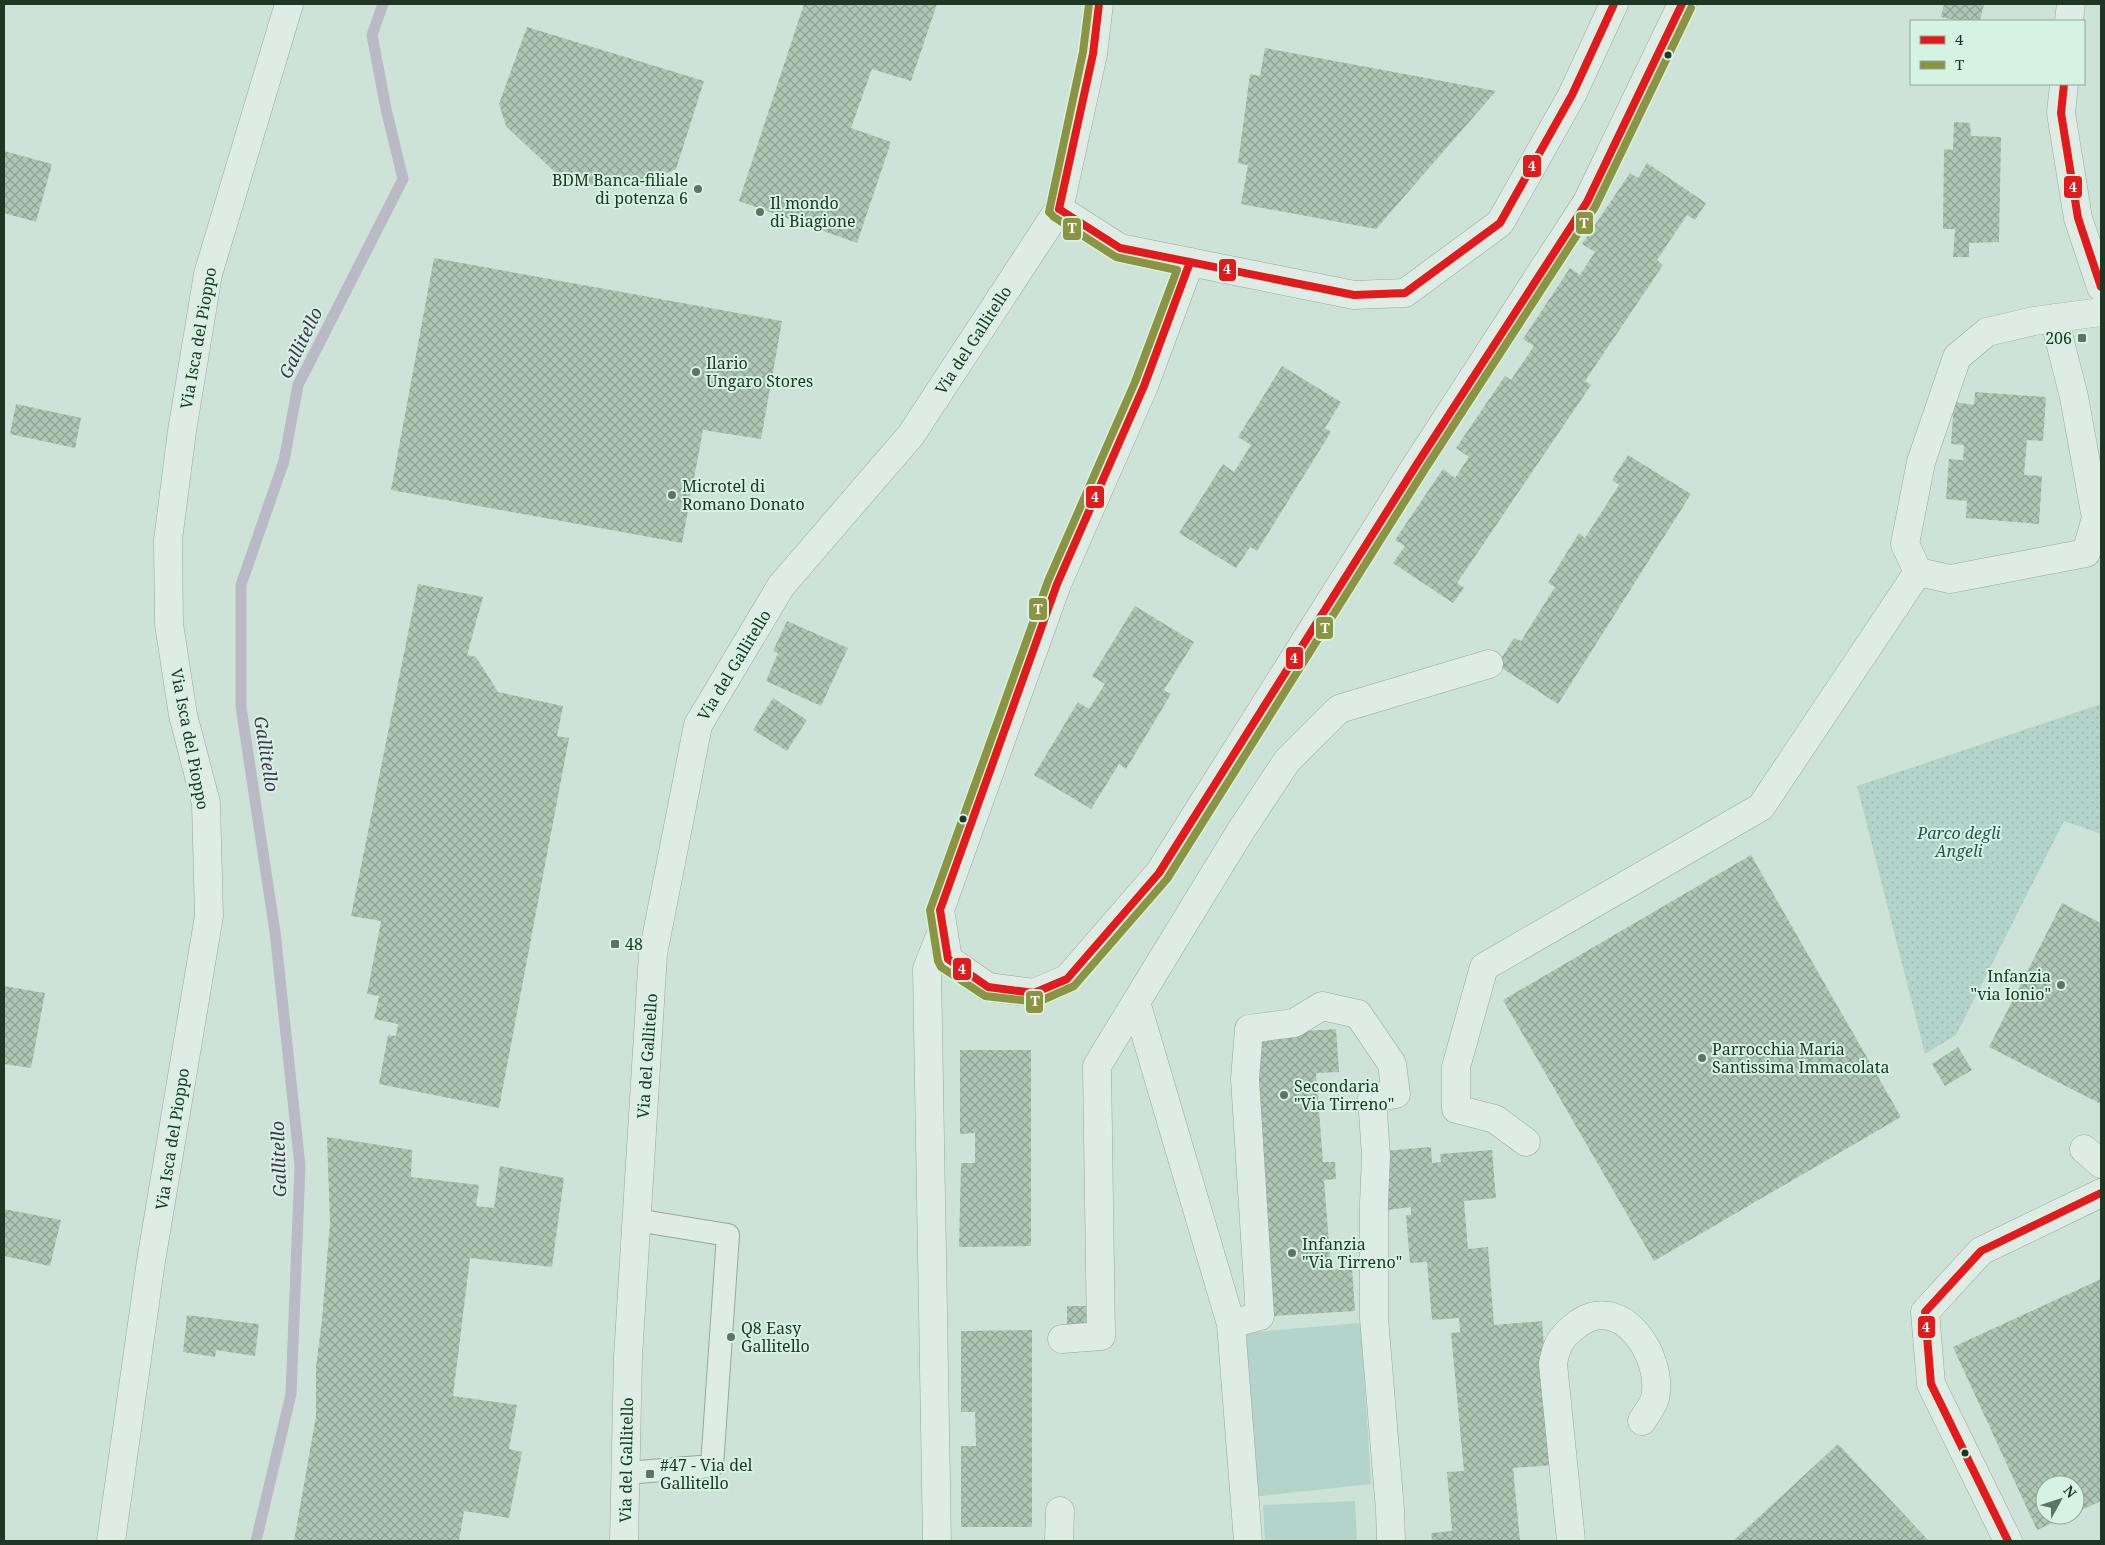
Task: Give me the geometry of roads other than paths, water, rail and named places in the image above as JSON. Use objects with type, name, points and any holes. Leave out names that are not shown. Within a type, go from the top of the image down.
[{"type":"street","name":"Via Isca del Pioppo","points":[[111,1541],[151,1261],[209,916],[206,803],[183,715],[169,624],[168,540],[182,431],[208,274],[289,4]]},
{"type":"street","name":"Via del Gallitello","points":[[624,1541],[628,1357],[653,954],[698,725],[781,586],[911,435],[1059,209],[1093,54],[1099,4]]},
{"type":"street","points":[[1059,209],[1120,248],[1354,295],[1405,293],[1500,223],[1572,95],[1614,4]]},
{"type":"street","points":[[1190,262],[1144,386],[1057,584],[940,910],[948,959],[988,987],[1034,993],[1067,979],[1159,873],[1417,464],[1587,202],[1682,4]]},
{"type":"street","points":[[2069,20],[2071,4]]},
{"type":"street","points":[[2064,85],[2061,113],[2078,218],[2101,287]]},
{"type":"street","points":[[1918,572],[1905,544],[1921,462],[1957,357],[1987,332],[2034,320],[2101,312]]},
{"type":"street","points":[[1918,572],[1950,579],[2086,552],[2096,518],[2074,397],[2054,318]]},
{"type":"street","points":[[1526,1142],[1496,1119],[1456,1109],[1456,1067],[1484,967],[1760,808],[1918,572]]},
{"type":"street","points":[[1062,1339],[1102,1336],[1097,1066],[1240,832],[1287,762],[1339,708],[1489,664]]},
{"type":"street","points":[[937,1541],[927,970],[943,929]]},
{"type":"street","points":[[1136,1002],[1231,1324],[1248,1541]]},
{"type":"street","points":[[1231,1324],[1260,1316],[1245,1079],[1248,1029],[1294,1023],[1322,1006],[1358,1014],[1392,1064],[1396,1094],[1372,1098],[1376,1156],[1374,1318],[1391,1541]]},
{"type":"street","points":[[2008,1541],[1931,1384],[1924,1312],[1981,1251],[2101,1193]]},
{"type":"street","points":[[1571,1541],[1553,1364],[1558,1344],[1572,1328],[1585,1319],[1604,1315],[1624,1321],[1644,1343],[1656,1370],[1655,1399],[1642,1421]]},
{"type":"street","points":[[1059,1541],[1060,1511]]},
{"type":"lane","points":[[626,1473],[712,1466],[728,1235],[636,1220]]},
{"type":"waterway","name":"Gallitello","points":[[256,1541],[291,1394],[300,1166],[275,932],[241,707],[241,585],[284,461],[298,385],[403,179],[386,109],[372,35],[383,4]]},
{"type":"place","name":"BDM Banca-filiale di potenza 6","points":[[698,189]]},
{"type":"place","name":"Il mondo di Biagione","points":[[760,212]]},
{"type":"place","name":"206","points":[[2082,338]]},
{"type":"place","name":"Ilario Ungaro Stores","points":[[696,372]]},
{"type":"place","name":"Microtel di Romano Donato","points":[[672,495]]},
{"type":"place","name":"48","points":[[615,944]]},
{"type":"place","name":"Infanzia \"via Ionio\"","points":[[2061,985]]},
{"type":"place","name":"Parrocchia Maria Santissima Immacolata","points":[[1702,1058]]},
{"type":"place","name":"Secondaria \"Via Tirreno\"","points":[[1284,1095]]},
{"type":"place","name":"Infanzia \"Via Tirreno\"","points":[[1292,1253]]},
{"type":"place","name":"Q8 Easy Gallitello","points":[[731,1337]]},
{"type":"place","name":"#47 - Via del Gallitello","points":[[650,1474]]},
{"type":"park label","name":"Parco degli Angeli","points":[[1959,842]]}]
